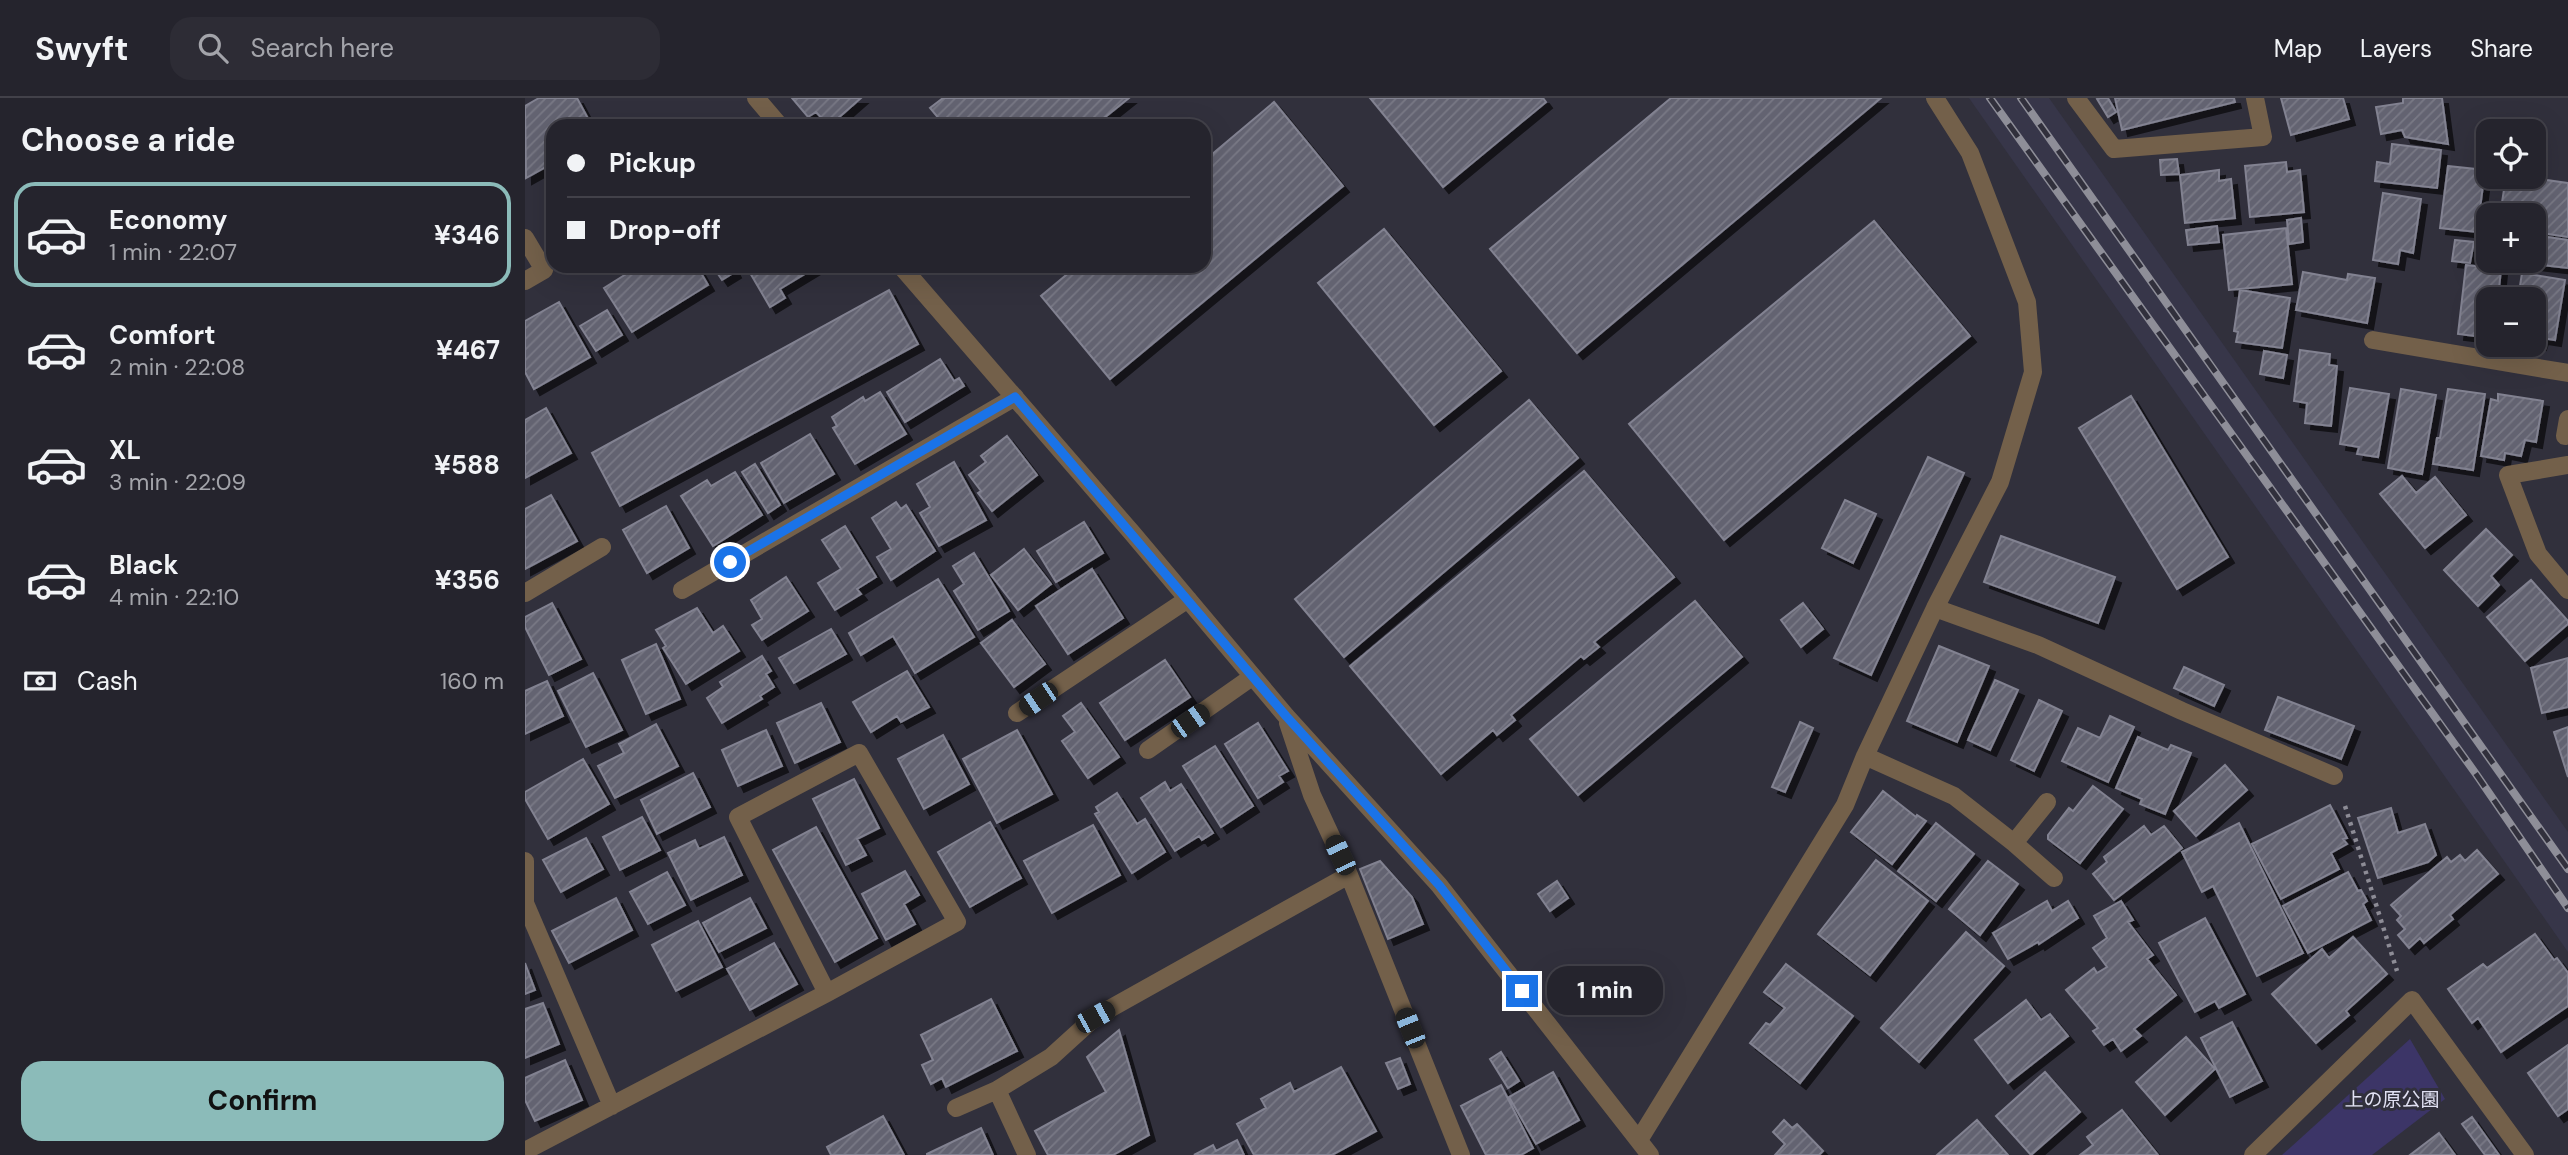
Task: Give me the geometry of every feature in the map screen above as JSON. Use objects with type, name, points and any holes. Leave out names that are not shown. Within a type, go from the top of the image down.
[{"type":"street","points":[[756,98],[774,119]]},
{"type":"street","points":[[907,273],[1252,677],[1439,885],[1645,1148],[1845,805],[1864,756],[1935,608],[2000,482],[2033,372],[2027,302],[1970,153],[1935,98]]},
{"type":"street","points":[[2076,98],[2114,149],[2263,137],[2255,98]]},
{"type":"street","points":[[525,238],[544,270],[525,281]]},
{"type":"street","points":[[2373,340],[2568,373]]},
{"type":"street","points":[[682,590],[1015,397]]},
{"type":"street","points":[[2568,465],[2508,475],[2538,554],[2568,590]]},
{"type":"street","points":[[525,593],[602,547]]},
{"type":"street","points":[[1017,713],[1188,599]]},
{"type":"street","points":[[1935,608],[2038,645],[2334,776]]},
{"type":"street","points":[[1148,750],[1252,677]]},
{"type":"street","points":[[1286,716],[1312,794],[1349,875],[1461,1155]]},
{"type":"street","points":[[525,1151],[827,993],[957,922],[859,753],[738,817],[827,993]]},
{"type":"street","points":[[1864,756],[1954,796],[2054,878]]},
{"type":"street","points":[[2014,843],[2047,802]]},
{"type":"street","points":[[525,862],[526,903],[612,1105]]},
{"type":"street","points":[[956,1108],[997,1090],[1051,1056],[1095,1017],[1349,875]]},
{"type":"street","points":[[2253,1155],[2412,1000],[2525,1155]]},
{"type":"street","points":[[997,1090],[1027,1155]]},
{"type":"path","points":[[2334,776],[2399,978],[2412,1000]]},
{"type":"shaded area","points":[[1969,98],[2049,98],[2568,832],[2568,952]]},
{"type":"green space","name":"上の原公園","points":[[2410,1039],[2445,1099],[2372,1155],[2282,1155]]},
{"type":"building","points":[[539,98],[577,98],[588,119],[546,119],[546,167],[526,178],[525,106]]},
{"type":"building","points":[[792,98],[861,98],[837,119],[822,119],[816,112],[808,117]]},
{"type":"building","points":[[943,98],[1129,98],[1103,119],[939,119],[930,108]]},
{"type":"building","points":[[1370,98],[1543,98],[1546,102],[1443,187]]},
{"type":"building","points":[[1671,98],[1881,98],[1577,353],[1490,249]]},
{"type":"building","points":[[2108,98],[2116,112],[2108,117],[2097,99]]},
{"type":"building","points":[[2115,98],[2234,98],[2235,102],[2122,130]]},
{"type":"building","points":[[2281,98],[2343,98],[2349,119],[2291,135]]},
{"type":"building","points":[[2403,98],[2442,98],[2448,144],[2405,137],[2402,130],[2381,134],[2376,107],[2403,103]]},
{"type":"building","points":[[1274,102],[1343,186],[1110,379],[1041,296],[1069,273],[1211,273],[1211,155]]},
{"type":"building","points":[[2392,144],[2441,150],[2437,188],[2375,181],[2377,162],[2390,164]]},
{"type":"building","points":[[2177,159],[2179,174],[2161,175],[2160,160]]},
{"type":"building","points":[[2286,162],[2287,172],[2300,170],[2304,212],[2250,217],[2245,166]]},
{"type":"building","points":[[2448,166],[2476,169],[2476,189],[2483,189],[2481,203],[2476,203],[2476,232],[2440,228]]},
{"type":"building","points":[[2219,170],[2219,181],[2231,179],[2235,218],[2185,223],[2180,175]]},
{"type":"building","points":[[2546,180],[2568,183],[2568,237],[2546,234],[2546,203],[2502,203],[2504,189],[2546,189]]},
{"type":"building","points":[[2383,193],[2421,199],[2413,253],[2400,250],[2398,264],[2373,260]]},
{"type":"building","points":[[2301,218],[2303,242],[2289,244],[2287,220]]},
{"type":"building","points":[[1874,221],[1970,336],[1724,540],[1629,424]]},
{"type":"building","points":[[2217,226],[2219,242],[2188,245],[2186,230]]},
{"type":"building","points":[[2286,228],[2292,284],[2229,290],[2223,235]]},
{"type":"building","points":[[1384,229],[1501,371],[1434,425],[1318,283]]},
{"type":"building","points":[[2546,237],[2568,240],[2568,268],[2546,265]]},
{"type":"building","points":[[2455,240],[2474,242],[2470,263],[2452,261]]},
{"type":"building","points":[[2466,265],[2476,266],[2476,273],[2501,273],[2499,287],[2476,287],[2476,336],[2458,334]]},
{"type":"building","points":[[2303,272],[2347,280],[2348,274],[2375,278],[2367,323],[2296,310]]},
{"type":"building","points":[[628,273],[701,273],[708,285],[632,332],[604,288]]},
{"type":"building","points":[[717,273],[733,273],[722,280]]},
{"type":"building","points":[[750,273],[806,273],[780,289],[785,298],[770,307]]},
{"type":"building","points":[[2522,273],[2565,280],[2555,340],[2546,339],[2546,287],[2520,287]]},
{"type":"building","points":[[889,290],[918,344],[620,506],[592,453]]},
{"type":"building","points":[[2240,290],[2290,298],[2282,348],[2236,342],[2238,332],[2234,331]]},
{"type":"building","points":[[559,302],[590,357],[534,389],[525,372],[525,321]]},
{"type":"building","points":[[607,310],[622,335],[596,351],[580,326]]},
{"type":"building","points":[[2300,350],[2330,354],[2329,365],[2337,366],[2331,426],[2305,423],[2307,403],[2294,401]]},
{"type":"building","points":[[2264,351],[2287,355],[2283,378],[2260,374]]},
{"type":"building","points":[[940,359],[954,381],[959,378],[964,386],[905,422],[887,392]]},
{"type":"building","points":[[2350,388],[2389,394],[2378,457],[2357,454],[2359,447],[2340,444]]},
{"type":"building","points":[[2401,389],[2436,395],[2422,474],[2388,468]]},
{"type":"building","points":[[2448,389],[2485,394],[2473,470],[2433,464]]},
{"type":"building","points":[[880,392],[906,434],[855,464],[833,428],[837,426],[832,417],[863,397],[865,401]]},
{"type":"building","points":[[2498,394],[2543,401],[2536,442],[2525,440],[2521,456],[2505,453],[2504,460],[2481,456],[2491,399],[2498,401]]},
{"type":"building","points":[[2131,396],[2228,557],[2177,589],[2079,428]]},
{"type":"building","points":[[1529,400],[1578,458],[1344,657],[1295,599]]},
{"type":"building","points":[[546,408],[571,453],[525,478],[525,420]]},
{"type":"building","points":[[810,434],[834,474],[784,503],[761,463]]},
{"type":"building","points":[[1007,436],[1037,475],[992,511],[978,493],[981,491],[969,475],[986,462],[981,456]]},
{"type":"building","points":[[1928,457],[1964,473],[1871,675],[1834,658]]},
{"type":"building","points":[[954,462],[986,520],[939,546],[920,513],[930,507],[917,484]]},
{"type":"building","points":[[755,464],[780,505],[768,513],[742,472]]},
{"type":"building","points":[[1584,471],[1674,577],[1594,642],[1599,647],[1584,659],[1581,656],[1511,715],[1515,720],[1497,735],[1493,730],[1441,774],[1350,666]]},
{"type":"building","points":[[735,472],[762,515],[713,546],[681,496],[707,480],[711,486]]},
{"type":"building","points":[[2402,476],[2416,493],[2435,477],[2466,515],[2425,548],[2380,494]]},
{"type":"building","points":[[551,495],[577,541],[525,569],[525,509]]},
{"type":"building","points":[[1845,500],[1876,514],[1853,563],[1822,548]]},
{"type":"building","points":[[896,502],[901,509],[906,505],[935,551],[891,580],[877,557],[891,549],[872,518]]},
{"type":"building","points":[[666,506],[689,548],[647,573],[623,530]]},
{"type":"building","points":[[1084,522],[1103,553],[1056,582],[1037,551]]},
{"type":"building","points":[[845,526],[876,577],[857,589],[861,594],[835,610],[818,583],[841,569],[822,540]]},
{"type":"building","points":[[2486,529],[2512,555],[2491,576],[2499,585],[2478,606],[2444,570]]},
{"type":"building","points":[[2001,536],[2115,577],[2098,623],[1984,582]]},
{"type":"building","points":[[1024,549],[1051,584],[1018,610],[991,575]]},
{"type":"building","points":[[974,553],[1009,611],[978,630],[954,591],[964,584],[953,566]]},
{"type":"building","points":[[1092,569],[1123,618],[1068,654],[1036,606]]},
{"type":"building","points":[[786,577],[808,611],[762,640],[752,625],[762,619],[751,600]]},
{"type":"building","points":[[938,579],[974,637],[915,673],[893,636],[861,655],[849,633]]},
{"type":"building","points":[[2531,580],[2568,624],[2525,661],[2487,617]]},
{"type":"building","points":[[1695,601],[1742,657],[1578,795],[1530,739]]},
{"type":"building","points":[[552,603],[581,659],[549,675],[525,627],[525,617]]},
{"type":"building","points":[[1803,603],[1823,629],[1801,647],[1781,620]]},
{"type":"building","points":[[697,608],[713,633],[723,626],[739,651],[686,684],[663,648],[666,646],[656,630]]},
{"type":"building","points":[[1012,620],[1045,664],[1014,687],[981,643]]},
{"type":"building","points":[[831,629],[846,654],[794,683],[779,658]]},
{"type":"building","points":[[656,644],[680,699],[646,714],[622,660]]},
{"type":"building","points":[[1939,646],[1989,666],[1957,742],[1907,721]]},
{"type":"building","points":[[762,656],[771,671],[766,674],[774,687],[760,696],[762,699],[722,723],[707,698],[723,687],[720,682]]},
{"type":"building","points":[[2568,658],[2568,707],[2542,713],[2531,668]]},
{"type":"building","points":[[1165,660],[1190,697],[1125,740],[1100,703]]},
{"type":"building","points":[[2184,667],[2224,685],[2214,706],[2174,688]]},
{"type":"building","points":[[907,671],[929,707],[901,722],[897,716],[871,732],[853,702]]},
{"type":"building","points":[[593,673],[622,730],[586,747],[558,691]]},
{"type":"building","points":[[1995,680],[2018,690],[1990,750],[1968,740]]},
{"type":"building","points":[[547,681],[563,716],[525,734],[525,691]]},
{"type":"building","points":[[2278,697],[2354,726],[2341,759],[2265,730]]},
{"type":"building","points":[[2039,700],[2062,711],[2034,771],[2011,760]]},
{"type":"building","points":[[821,703],[840,742],[795,763],[777,723]]},
{"type":"building","points":[[1081,703],[1119,757],[1088,778],[1062,741],[1075,732],[1063,716]]},
{"type":"building","points":[[2110,716],[2134,727],[2108,782],[2062,761],[2078,728],[2100,738]]},
{"type":"building","points":[[1800,722],[1813,728],[1785,792],[1772,787]]},
{"type":"building","points":[[1258,723],[1288,771],[1279,776],[1283,782],[1258,798],[1225,744]]},
{"type":"building","points":[[656,724],[678,766],[615,798],[598,766],[624,753],[619,744]]},
{"type":"building","points":[[2568,727],[2568,777],[2554,732]]},
{"type":"building","points":[[766,730],[782,766],[738,786],[722,750]]},
{"type":"building","points":[[1017,730],[1052,794],[997,823],[963,759]]},
{"type":"building","points":[[943,735],[969,784],[924,809],[898,759]]},
{"type":"building","points":[[2138,737],[2168,750],[2171,745],[2191,753],[2165,814],[2140,804],[2142,799],[2116,788]]},
{"type":"building","points":[[1215,746],[1253,806],[1221,827],[1183,766]]},
{"type":"building","points":[[583,759],[609,804],[548,839],[525,799],[525,792]]},
{"type":"building","points":[[2225,765],[2247,790],[2196,836],[2174,811]]},
{"type":"building","points":[[693,773],[710,807],[657,834],[641,800]]},
{"type":"building","points":[[854,779],[879,828],[857,839],[866,855],[846,865],[813,799]]},
{"type":"building","points":[[1165,782],[1170,791],[1181,784],[1213,833],[1202,840],[1199,836],[1175,851],[1141,798]]},
{"type":"building","points":[[2093,786],[2123,809],[2080,863],[2048,839],[2048,835],[2069,808],[2073,811]]},
{"type":"building","points":[[1883,791],[1916,817],[1917,815],[1926,821],[1892,864],[1851,832]]},
{"type":"building","points":[[1117,793],[1137,824],[1145,819],[1165,852],[1132,873],[1095,814],[1099,812],[1096,807]]},
{"type":"building","points":[[2330,805],[2347,838],[2343,839],[2347,844],[2331,853],[2339,869],[2281,899],[2252,844]]},
{"type":"building","points":[[2391,808],[2398,833],[2425,824],[2436,855],[2428,862],[2378,878],[2358,818]]},
{"type":"building","points":[[642,817],[660,850],[620,870],[603,837]]},
{"type":"building","points":[[990,822],[1021,878],[970,907],[938,852]]},
{"type":"building","points":[[1936,823],[1974,854],[1936,901],[1898,871]]},
{"type":"building","points":[[2239,823],[2303,953],[2257,976],[2213,886],[2202,892],[2182,852]]},
{"type":"building","points":[[1093,825],[1120,875],[1052,913],[1024,861]]},
{"type":"building","points":[[2144,826],[2151,835],[2164,826],[2182,848],[2114,900],[2093,874],[2107,862],[2104,857]]},
{"type":"building","points":[[816,827],[877,938],[835,962],[773,850]]},
{"type":"building","points":[[724,837],[742,875],[691,900],[668,853],[695,840],[699,849]]},
{"type":"building","points":[[586,838],[603,869],[561,892],[543,860]]},
{"type":"building","points":[[2477,850],[2498,874],[2450,915],[2453,919],[2424,943],[2420,938],[2409,948],[2398,935],[2405,929],[2397,920],[2401,916],[2391,905],[2447,857],[2451,862],[2460,855],[2465,861]]},
{"type":"building","points":[[1876,860],[1928,901],[1870,975],[1818,934]]},
{"type":"building","points":[[1380,861],[1412,897],[1423,924],[1388,939],[1360,869]]},
{"type":"building","points":[[1988,861],[2018,884],[1980,935],[1949,909]]},
{"type":"building","points":[[905,871],[919,895],[904,904],[915,924],[886,940],[862,894]]},
{"type":"building","points":[[667,872],[685,905],[648,924],[630,892]]},
{"type":"building","points":[[2348,872],[2367,901],[2363,904],[2371,920],[2308,953],[2283,906]]},
{"type":"building","points":[[1557,881],[1568,898],[1550,911],[1538,894]]},
{"type":"building","points":[[616,898],[632,930],[569,963],[552,931]]},
{"type":"building","points":[[750,898],[766,928],[719,952],[703,923]]},
{"type":"building","points":[[2047,901],[2052,911],[2068,901],[2078,918],[2039,944],[2038,942],[2008,959],[1993,933]]},
{"type":"building","points":[[2121,901],[2133,920],[2128,922],[2153,955],[2147,959],[2176,995],[2134,1029],[2141,1036],[2121,1051],[2113,1039],[2104,1045],[2093,1031],[2098,1028],[2066,990],[2094,968],[2097,973],[2107,967],[2093,948],[2107,938],[2094,916]]},
{"type":"building","points":[[2205,918],[2245,994],[2219,1008],[2215,1001],[2195,1012],[2159,943]]},
{"type":"building","points":[[698,921],[722,967],[676,991],[652,945]]},
{"type":"building","points":[[1966,932],[2004,966],[1919,1062],[1881,1028]]},
{"type":"building","points":[[2535,934],[2554,960],[2557,958],[2568,973],[2568,1006],[2501,1052],[2478,1018],[2472,1023],[2448,989],[2483,964],[2487,968]]},
{"type":"building","points":[[2353,937],[2387,974],[2346,1011],[2349,1015],[2316,1043],[2272,994],[2322,949],[2329,958]]},
{"type":"building","points":[[774,943],[797,984],[750,1010],[727,969]]},
{"type":"building","points":[[525,963],[535,990],[525,994]]},
{"type":"building","points":[[1786,964],[1853,1016],[1800,1083],[1750,1043],[1766,1023],[1770,1025],[1785,1008],[1764,992]]},
{"type":"building","points":[[991,999],[1017,1051],[946,1087],[942,1078],[931,1084],[922,1065],[933,1060],[921,1035]]},
{"type":"building","points":[[2026,1000],[2041,1020],[2050,1014],[2068,1036],[2008,1083],[1975,1040]]},
{"type":"building","points":[[543,1003],[559,1044],[525,1058],[525,1009]]},
{"type":"building","points":[[2232,1022],[2262,1081],[2230,1097],[2201,1038]]},
{"type":"building","points":[[1119,1030],[1149,1135],[1113,1155],[1048,1155],[1035,1131],[1106,1092],[1087,1057]]},
{"type":"building","points":[[2186,1037],[2215,1069],[2165,1115],[2136,1082]]},
{"type":"building","points":[[2568,1045],[2568,1109],[2558,1116],[2528,1073]]},
{"type":"building","points":[[1501,1052],[1519,1081],[1508,1088],[1490,1059]]},
{"type":"building","points":[[1400,1058],[1410,1084],[1398,1089],[1386,1063]]},
{"type":"building","points":[[565,1060],[582,1100],[535,1121],[525,1100],[525,1078]]},
{"type":"building","points":[[1341,1067],[1376,1131],[1332,1155],[1254,1155],[1237,1124],[1266,1108],[1261,1099],[1290,1083],[1294,1092]]},
{"type":"building","points":[[1553,1072],[1579,1120],[1536,1144],[1509,1097]]},
{"type":"building","points":[[2045,1072],[2080,1112],[2031,1155],[1996,1116]]},
{"type":"building","points":[[1501,1085],[1533,1148],[1521,1155],[1486,1155],[1461,1106]]},
{"type":"building","points":[[2122,1110],[2158,1155],[2080,1155],[2093,1145],[2087,1137]]},
{"type":"building","points":[[883,1116],[904,1155],[831,1155],[827,1147]]},
{"type":"building","points":[[2472,1117],[2499,1155],[2485,1155],[2462,1124]]},
{"type":"building","points":[[1784,1120],[1792,1128],[1797,1124],[1823,1151],[1819,1155],[1775,1155],[1785,1144],[1773,1132]]},
{"type":"building","points":[[1977,1120],[2008,1155],[1937,1155]]},
{"type":"building","points":[[981,1128],[993,1155],[927,1155],[927,1154]]},
{"type":"building","points":[[2439,1133],[2455,1155],[2410,1155]]},
{"type":"building","points":[[1237,1140],[1244,1155],[1194,1155],[1213,1145],[1216,1151]]},
{"type":"railway","points":[[1990,98],[2476,774],[2568,908]]},
{"type":"railway","points":[[2021,98],[2568,869]]},
{"type":"route","points":[[730,562],[1015,397],[1286,716],[1439,885],[1522,991]]}]
